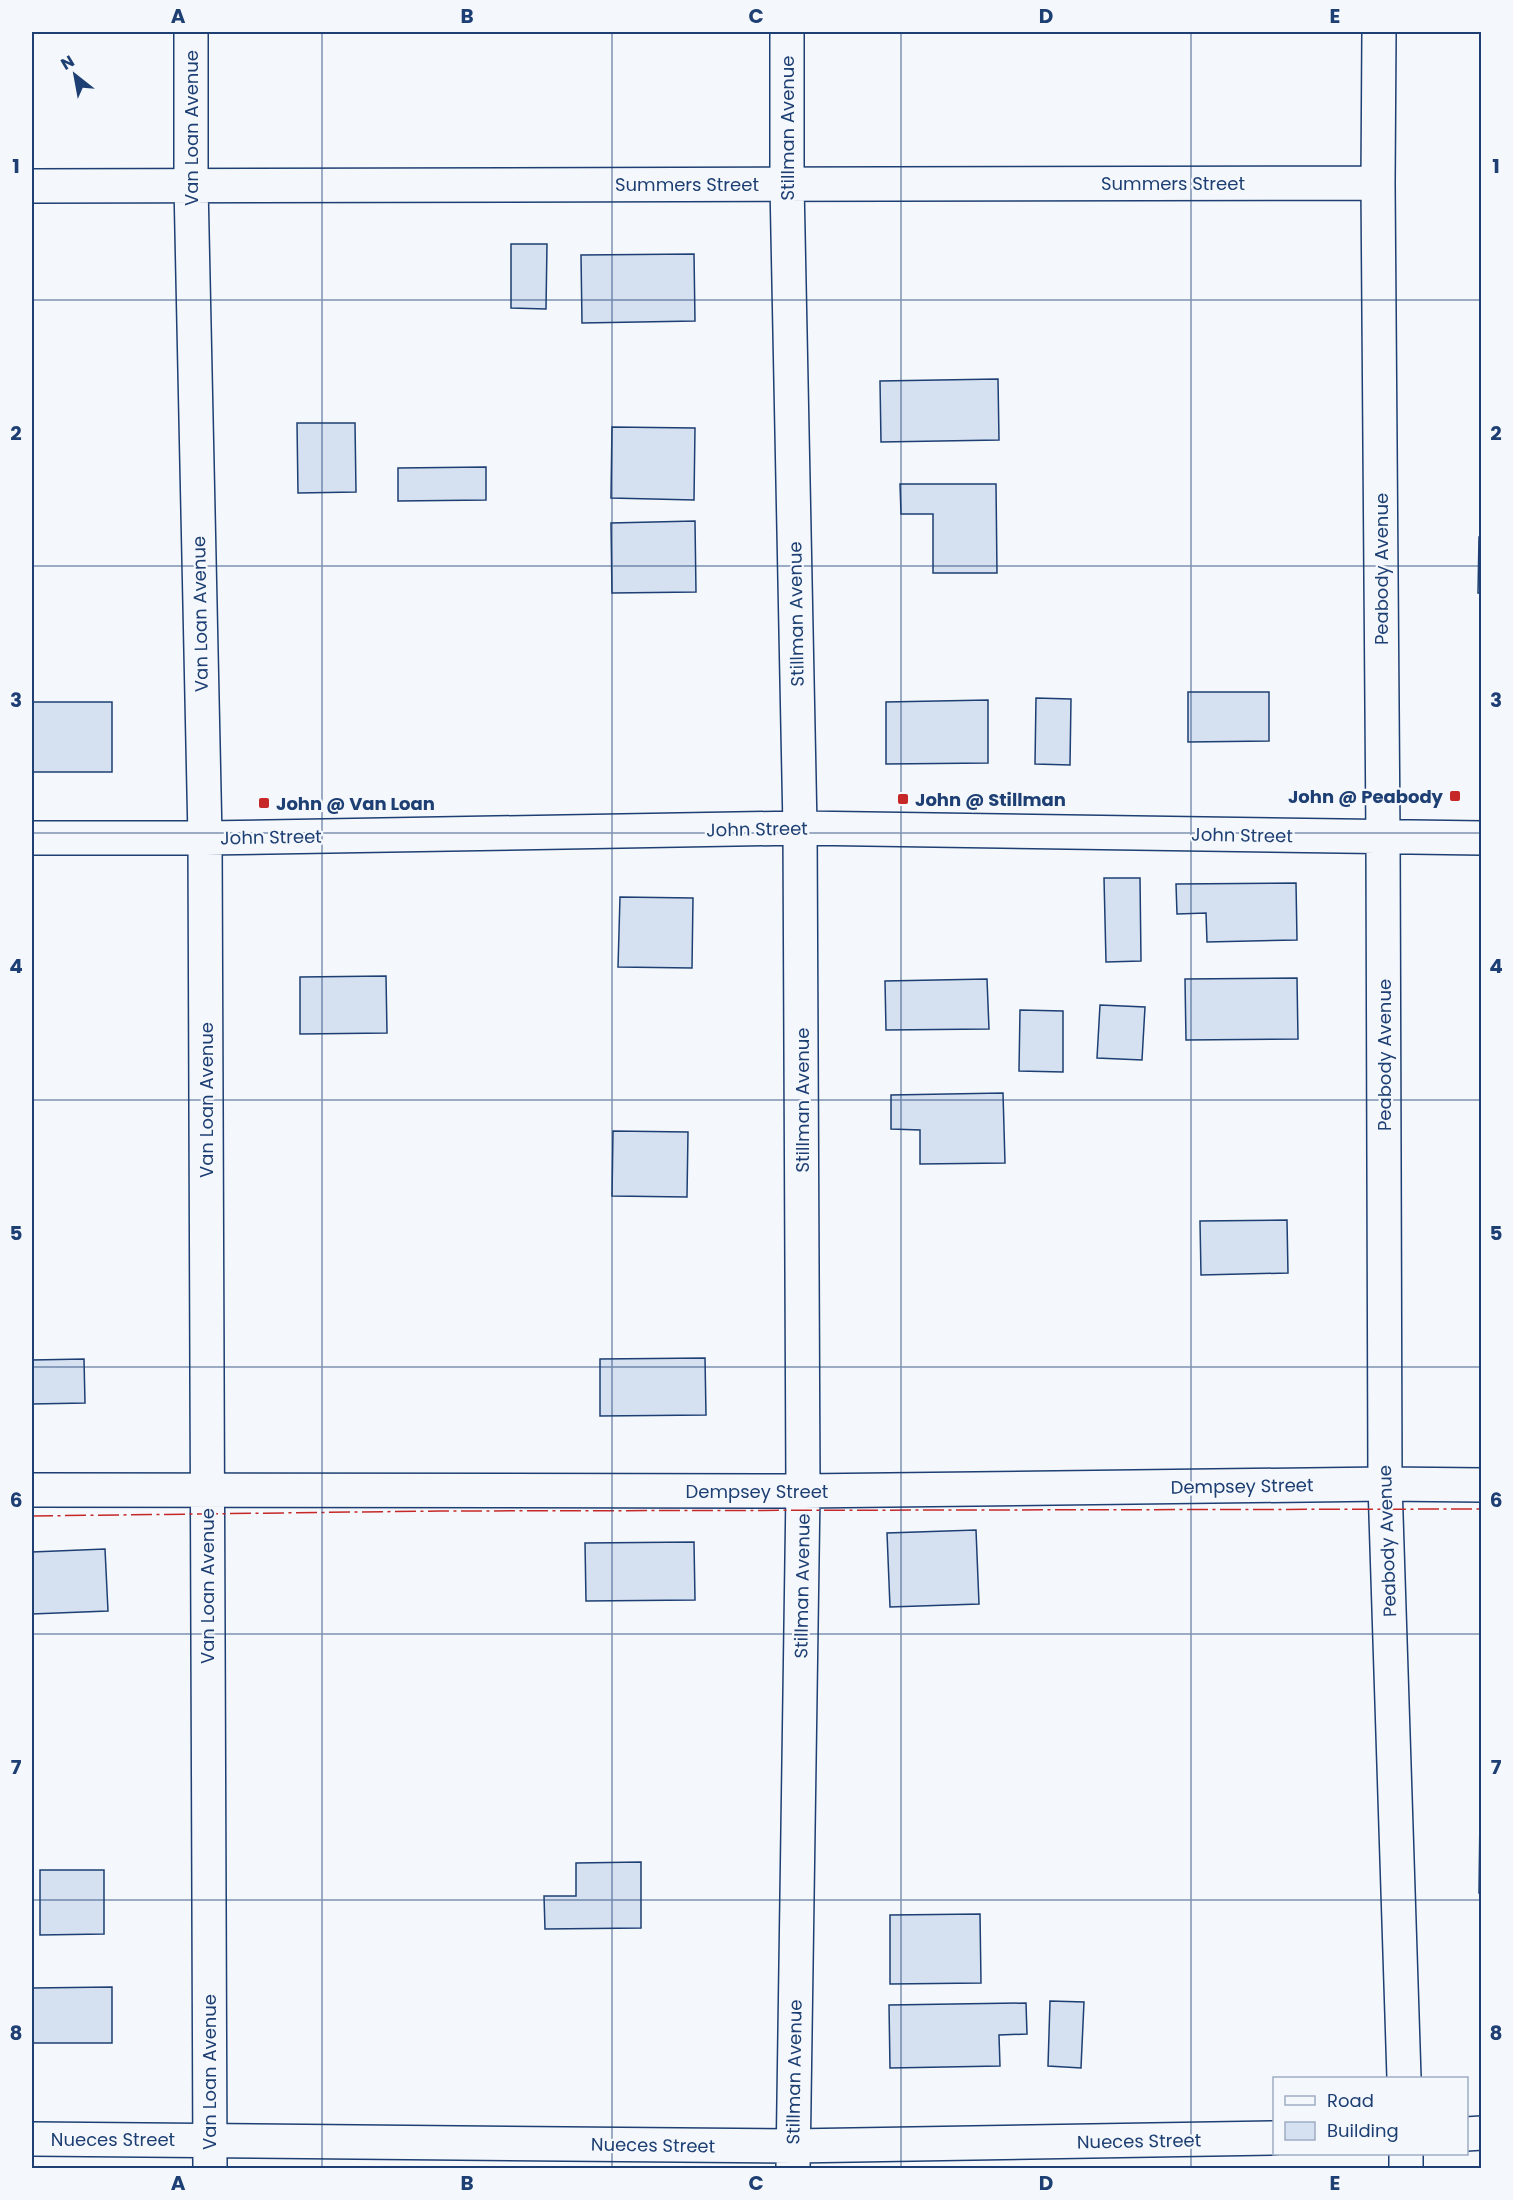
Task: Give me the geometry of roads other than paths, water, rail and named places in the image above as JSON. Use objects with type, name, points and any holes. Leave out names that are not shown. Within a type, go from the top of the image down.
[{"type":"street","name":"Van Loan Avenue","points":[[191,32],[191,185],[205,838],[210,2154]]},
{"type":"street","name":"Stillman Avenue","points":[[787,32],[787,184],[800,828],[803,1491],[793,2157]]},
{"type":"street","name":"Peabody Avenue","points":[[1379,32],[1385,1484],[1404,2077]]},
{"type":"street","name":"Summers Street","points":[[32,186],[1378,183]]},
{"type":"street","name":"John Street","points":[[32,838],[205,838],[800,828],[1482,838]]},
{"type":"street","name":"Dempsey Street","points":[[32,1490],[803,1491],[1385,1484],[1482,1485]]},
{"type":"street","name":"Nueces Street","points":[[32,2139],[210,2154],[793,2157],[1273,2139]]},
{"type":"place","name":"John @ Peabody","points":[[1455,796]]},
{"type":"place","name":"John @ Stillman","points":[[903,799]]},
{"type":"place","name":"John @ Van Loan","points":[[264,803]]}]
